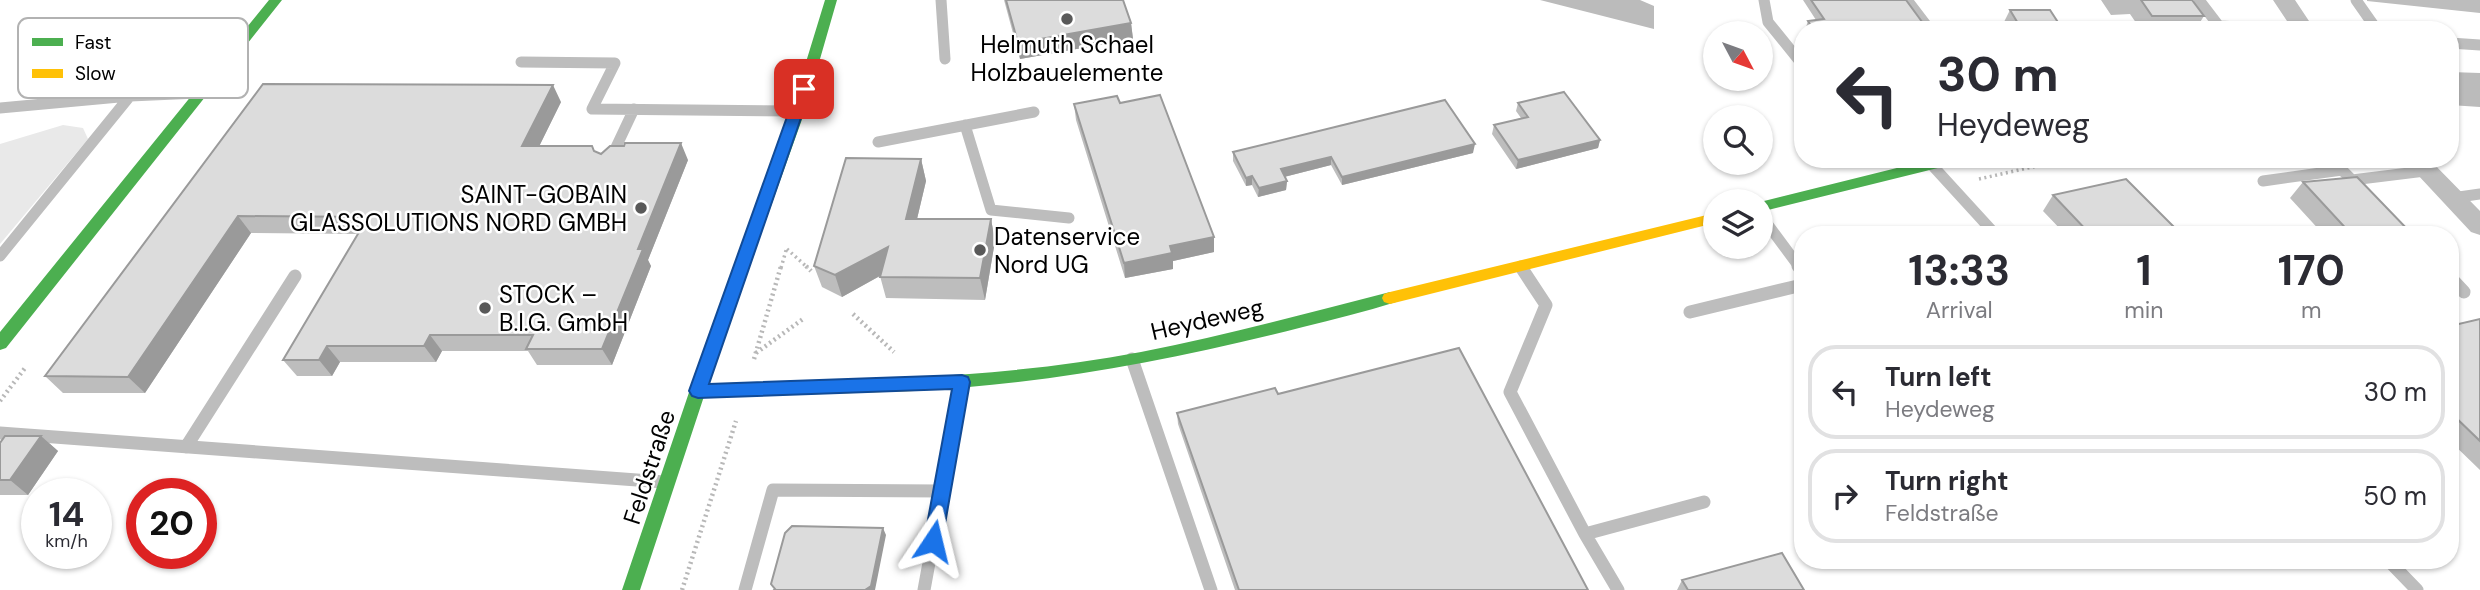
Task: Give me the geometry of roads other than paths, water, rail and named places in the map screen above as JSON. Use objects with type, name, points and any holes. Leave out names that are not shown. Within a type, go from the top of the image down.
[{"type":"street","points":[[248,35],[276,0]]},
{"type":"street","name":"Feldstraße","points":[[631,590],[797,111],[831,0]]},
{"type":"street","points":[[2284,0],[2298,21]]},
{"type":"street","points":[[0,344],[198,98]]},
{"type":"street","points":[[1773,204],[1915,168]]},
{"type":"street","points":[[2423,168],[2480,226]]},
{"type":"street","name":"Heydeweg","points":[[698,391],[962,382],[1132,359],[1173,352],[1703,221]]},
{"type":"lane","points":[[941,0],[945,59]]},
{"type":"lane","points":[[1765,0],[1768,22],[1794,54]]},
{"type":"lane","points":[[1907,0],[1923,21]]},
{"type":"lane","points":[[2199,0],[2215,21]]},
{"type":"lane","points":[[2356,0],[2371,21]]},
{"type":"lane","points":[[2459,44],[2480,45]]},
{"type":"lane","points":[[521,62],[615,63],[592,109],[797,111]]},
{"type":"lane","points":[[0,108],[108,98]]},
{"type":"lane","points":[[0,257],[128,98]]},
{"type":"lane","points":[[609,163],[634,109]]},
{"type":"lane","points":[[878,142],[1034,112]]},
{"type":"lane","points":[[965,125],[991,210],[1069,218]]},
{"type":"lane","points":[[1935,168],[1988,226]]},
{"type":"lane","points":[[2263,181],[2342,170],[2357,185],[2411,168]]},
{"type":"lane","points":[[2452,198],[2480,194]]},
{"type":"lane","points":[[1773,232],[1794,260]]},
{"type":"lane","points":[[1521,267],[1546,304],[1510,392],[1585,534],[1618,590]]},
{"type":"lane","points":[[186,447],[295,276]]},
{"type":"lane","points":[[1690,312],[1794,287]]},
{"type":"lane","points":[[2459,287],[2464,292]]},
{"type":"lane","points":[[1132,359],[1211,590]]},
{"type":"lane","points":[[924,590],[962,382]]},
{"type":"lane","points":[[0,433],[668,482]]},
{"type":"lane","points":[[745,590],[774,490],[942,491]]},
{"type":"lane","points":[[1585,534],[1704,502]]},
{"type":"lane","points":[[2397,569],[2417,590]]},
{"type":"place","name":"Helmuth Schael Holzbauelemente","points":[[1067,19]]},
{"type":"place","name":"SAINT-GOBAIN GLASSOLUTIONS NORD GMBH","points":[[641,208]]},
{"type":"place","name":"Datenservice Nord UG","points":[[980,250]]},
{"type":"place","name":"STOCK – B.I.G. GmbH","points":[[485,308]]}]
